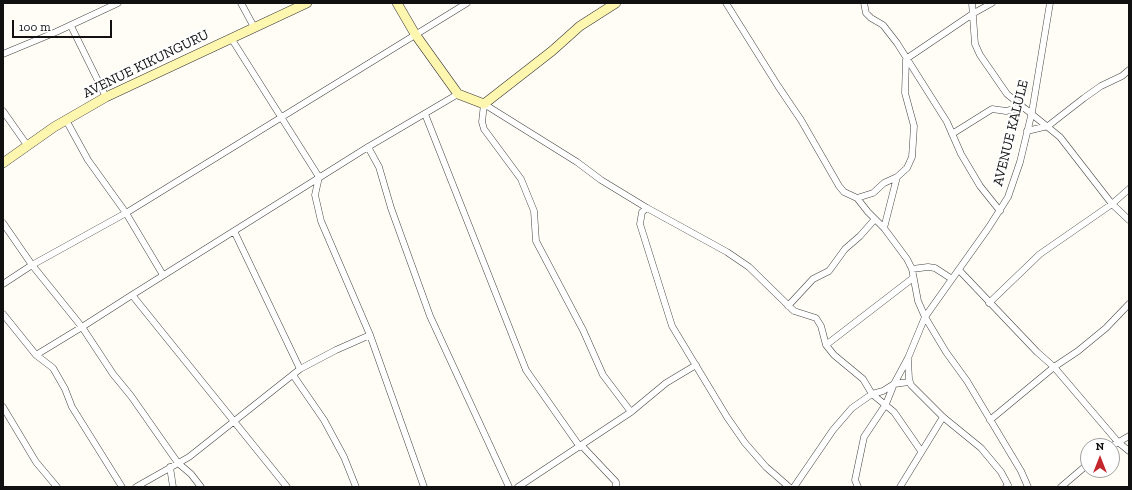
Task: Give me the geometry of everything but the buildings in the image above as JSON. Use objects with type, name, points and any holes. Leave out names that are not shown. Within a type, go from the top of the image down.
[{"type":"street","points":[[3,54],[71,26],[118,3]]},
{"type":"street","points":[[241,3],[254,27]]},
{"type":"street","name":"AVENUE KIKUNGURU","points":[[3,163],[27,145],[66,120],[106,97],[307,3]]},
{"type":"street","points":[[396,3],[415,34],[458,94],[484,104],[577,162],[601,180],[647,208],[727,252],[749,268],[794,311],[816,318],[821,326],[826,345],[834,355],[863,379],[872,394],[886,404],[899,418],[921,452]]},
{"type":"street","points":[[3,284],[32,265],[126,214],[202,165],[467,3]]},
{"type":"street","points":[[726,3],[801,120],[839,186],[844,192],[856,198],[884,228],[907,259],[912,269],[918,301],[925,317],[1022,471],[1028,487]]},
{"type":"street","points":[[864,3],[866,13],[871,18],[883,25],[927,89],[980,186],[1000,211]]},
{"type":"street","points":[[972,3],[974,12],[975,44],[977,50],[1007,94],[1023,107],[1032,112],[1069,147],[1112,204],[1129,220]]},
{"type":"street","points":[[906,59],[974,12],[992,3]]},
{"type":"street","name":"AVENUE KALULE","points":[[858,487],[855,480],[864,437],[886,404],[894,384],[908,358],[925,317],[1000,211],[1014,183],[1032,112],[1050,3]]},
{"type":"street","points":[[614,4],[580,26],[552,51],[484,104],[482,122],[484,129],[521,179],[534,211],[536,241],[583,330],[603,375],[631,412]]},
{"type":"street","points":[[71,26],[106,97]]},
{"type":"street","points":[[231,38],[318,177],[315,195],[321,221],[370,335],[424,487]]},
{"type":"street","points":[[856,198],[873,193],[884,183],[897,178],[907,168],[912,157],[914,126],[906,92],[906,59]]},
{"type":"street","points":[[1027,131],[1048,126],[1084,98],[1129,70]]},
{"type":"street","points":[[36,355],[318,177],[458,94]]},
{"type":"street","points":[[952,134],[992,109],[1006,111],[1023,107]]},
{"type":"street","points":[[3,111],[27,145]]},
{"type":"street","points":[[425,114],[526,370],[581,446],[616,482],[616,487]]},
{"type":"street","points":[[66,120],[88,160],[126,214],[163,275]]},
{"type":"street","points":[[368,147],[379,167],[390,208],[430,316],[509,487]]},
{"type":"street","points":[[884,228],[897,178]]},
{"type":"street","points":[[989,303],[1040,254],[1112,204],[1129,189]]},
{"type":"street","points":[[647,208],[642,212],[640,218],[642,230],[672,326],[727,417],[745,443],[766,467],[789,487]]},
{"type":"street","points":[[788,306],[813,279],[833,268],[845,249],[875,220]]},
{"type":"street","points":[[3,223],[32,265],[82,327],[113,374],[178,463],[191,474],[200,487]]},
{"type":"street","points":[[234,231],[300,370]]},
{"type":"street","points":[[912,269],[928,267],[935,268],[952,279]]},
{"type":"street","points":[[959,270],[989,303],[1054,367],[1115,438]]},
{"type":"street","points":[[826,345],[913,278]]},
{"type":"street","points":[[132,295],[287,487]]},
{"type":"street","points":[[990,420],[1054,367],[1084,346],[1106,328],[1129,304]]},
{"type":"street","points":[[3,314],[36,355],[50,364],[60,378],[72,408],[122,487]]},
{"type":"street","points":[[136,487],[189,457],[234,423],[292,375],[336,350],[370,335]]},
{"type":"street","points":[[908,358],[909,382],[943,417],[981,448],[1002,472],[1008,486]]},
{"type":"street","points":[[518,487],[631,412],[666,383],[696,365]]},
{"type":"street","points":[[292,375],[324,420],[346,463],[356,487]]},
{"type":"street","points":[[794,487],[833,430],[852,408],[872,394],[894,384],[909,382]]},
{"type":"street","points":[[3,407],[36,462],[57,487]]},
{"type":"street","points":[[900,487],[943,417]]},
{"type":"street","points":[[1120,441],[1129,436]]},
{"type":"street","points":[[1120,444],[1129,451]]},
{"type":"street","points":[[170,467],[173,487]]},
{"type":"street","points":[[1061,487],[1080,471]]}]
